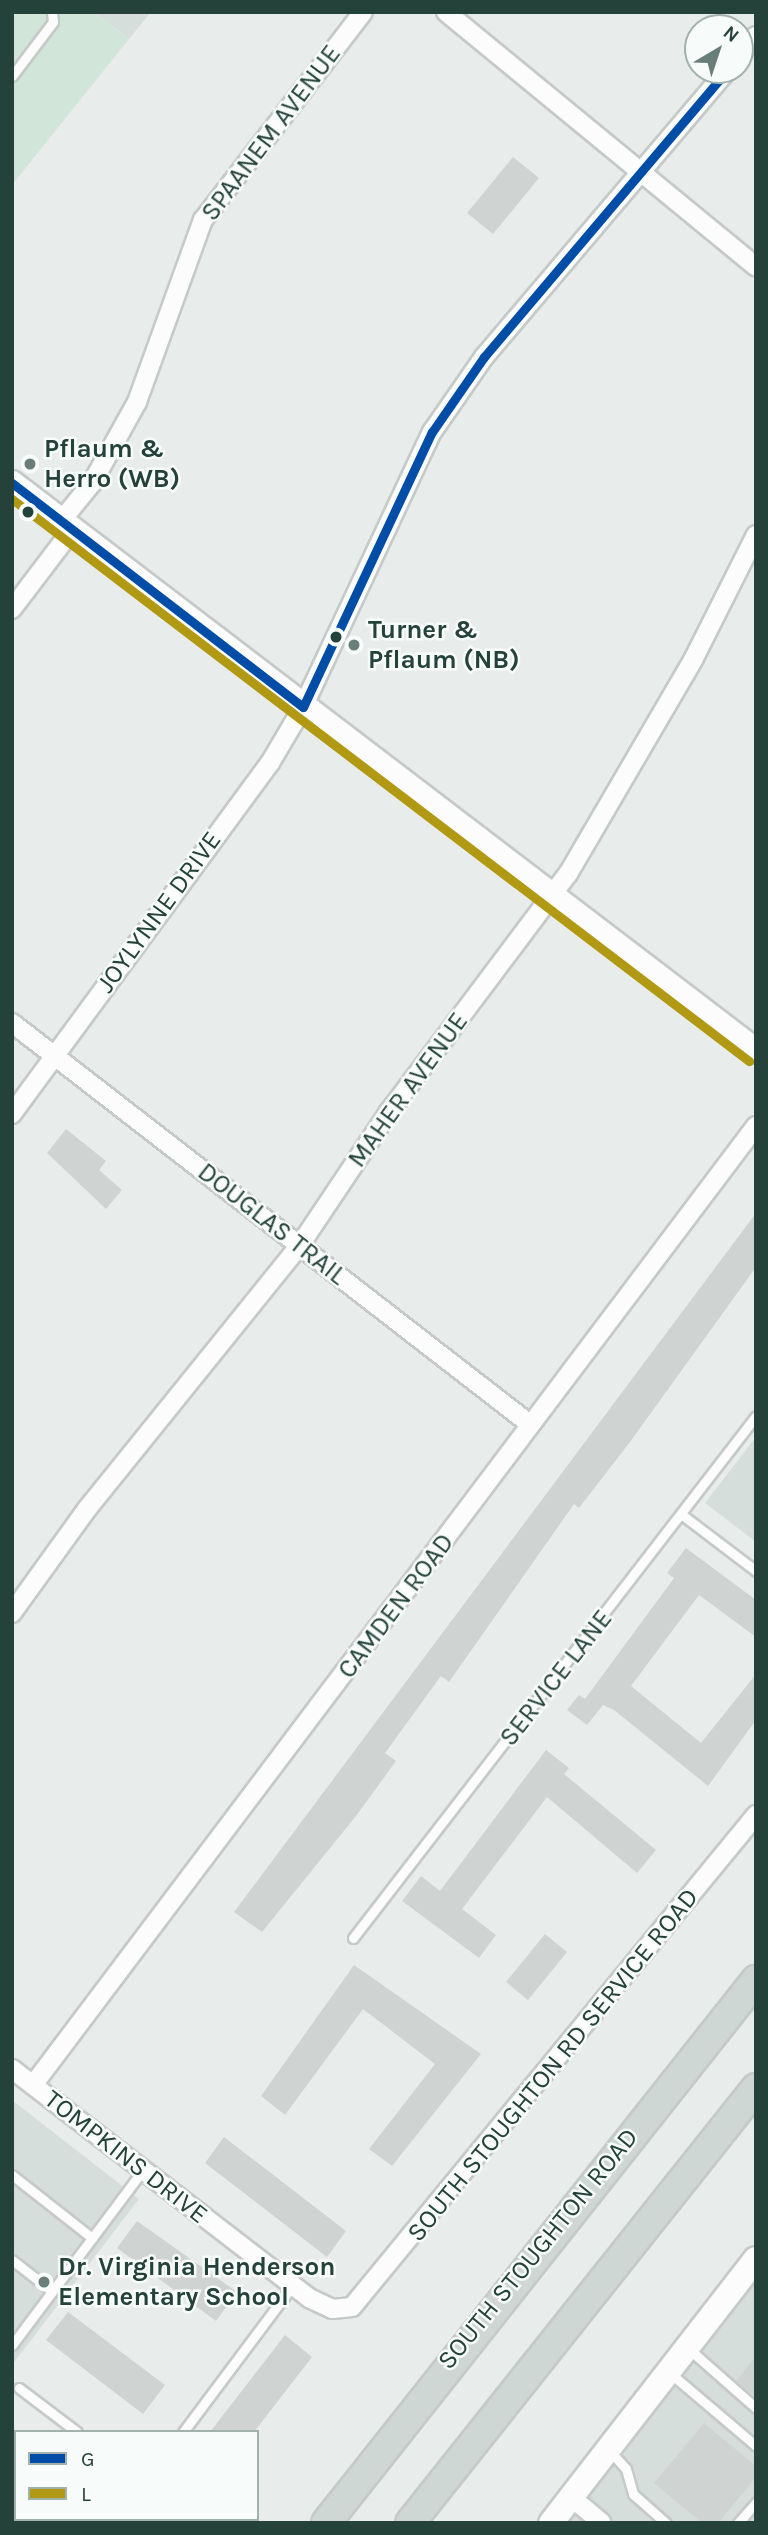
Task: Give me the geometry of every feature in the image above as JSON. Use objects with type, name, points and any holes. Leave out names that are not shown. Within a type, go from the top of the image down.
[{"type":"main road","name":"SOUTH STOUGHTON ROAD","points":[[326,2523],[756,1980]]},
{"type":"main road","points":[[410,2523],[756,2088]]},
{"type":"street","name":"SPAANEM AVENUE","points":[[12,609],[92,483],[137,402],[203,220],[264,134],[363,12]]},
{"type":"street","points":[[446,12],[756,267]]},
{"type":"street","name":"JOYLYNNE DRIVE","points":[[12,1114],[270,763],[303,707],[432,432],[484,356],[715,84]]},
{"type":"street","points":[[12,483],[756,1051]]},
{"type":"street","name":"MAHER AVENUE","points":[[12,1614],[87,1509],[300,1245],[389,1112],[552,895],[694,660],[756,535]]},
{"type":"street","name":"DOUGLAS TRAIL","points":[[12,1023],[531,1425]]},
{"type":"street","name":"CAMDEN ROAD","points":[[33,2085],[756,1126]]},
{"type":"street","name":"SOUTH STOUGHTON RD SERVICE ROAD","points":[[345,2309],[386,2272],[756,1815]]},
{"type":"street","name":"TOMPKINS DRIVE","points":[[12,2069],[293,2286],[325,2305],[345,2309]]},
{"type":"street","points":[[551,2523],[606,2446],[756,2259]]},
{"type":"street","points":[[571,2497],[601,2523]]},
{"type":"lane","points":[[12,76],[53,22],[52,12]]},
{"type":"lane","name":"SERVICE LANE","points":[[354,1938],[756,1416]]},
{"type":"lane","points":[[681,1514],[756,1571]]},
{"type":"lane","points":[[12,2345],[143,2170]]},
{"type":"lane","points":[[12,2175],[92,2238]]},
{"type":"lane","points":[[12,2260],[52,2291]]},
{"type":"lane","points":[[185,2430],[293,2286]]},
{"type":"lane","points":[[685,2346],[756,2408]]},
{"type":"lane","points":[[666,2370],[756,2446]]},
{"type":"lane","points":[[19,2388],[74,2430]]},
{"type":"lane","points":[[606,2446],[626,2469],[632,2494],[666,2523]]},
{"type":"lane","points":[[738,2523],[756,2502]]},
{"type":"shaded area","points":[[94,12],[151,12],[129,39]]},
{"type":"shaded area","points":[[756,1437],[756,1542],[705,1503]]},
{"type":"shaded area","name":"Dr. Virginia Henderson Elementary School","points":[[12,2100],[139,2199],[12,2365]]},
{"type":"shaded area","points":[[756,2259],[756,2523],[551,2523]]},
{"type":"green space","points":[[12,12],[94,12],[129,39],[12,185]]},
{"type":"building","points":[[513,157],[539,178],[493,234],[467,213]]},
{"type":"building","points":[[66,1129],[106,1161],[99,1170],[122,1190],[106,1209],[47,1153]]},
{"type":"building","points":[[756,1213],[756,1267],[630,1442],[579,1508],[574,1504],[449,1682],[441,1676],[385,1753],[396,1761],[356,1816],[262,1932],[234,1912]]},
{"type":"building","points":[[686,1548],[756,1600],[756,1637],[699,1595],[631,1686],[701,1743],[756,1674],[756,1720],[708,1786],[614,1710],[603,1705],[587,1725],[567,1710],[579,1695],[585,1699],[674,1578],[667,1573]]},
{"type":"building","points":[[546,1750],[569,1768],[564,1774],[656,1850],[637,1873],[547,1797],[462,1909],[496,1935],[479,1958],[402,1901],[421,1876],[440,1891]]},
{"type":"building","points":[[545,1934],[567,1952],[528,2000],[506,1982]]},
{"type":"building","points":[[354,1965],[481,2054],[392,2166],[369,2149],[435,2064],[363,2009],[285,2115],[261,2096]]},
{"type":"building","points":[[224,2137],[346,2231],[327,2257],[205,2163]]},
{"type":"building","points":[[137,2221],[237,2292],[216,2321],[117,2248]]},
{"type":"building","points":[[68,2312],[165,2385],[143,2414],[46,2340]]},
{"type":"building","points":[[285,2335],[312,2357],[256,2430],[212,2430]]},
{"type":"building","points":[[756,2356],[756,2397],[736,2381]]},
{"type":"building","points":[[704,2423],[756,2466],[756,2477],[718,2523],[702,2523],[654,2483]]},
{"type":"transit line","name":"G","points":[[12,483],[303,707],[432,432],[484,357],[715,84]]},
{"type":"transit line","name":"L","points":[[12,499],[749,1061]]},
{"type":"place","name":"Pflaum & Herro (WB)","points":[[30,464]]},
{"type":"place","name":"Turner & Pflaum (NB)","points":[[354,645]]},
{"type":"place","name":"Dr. Virginia Henderson Elementary School","points":[[44,2282]]}]
